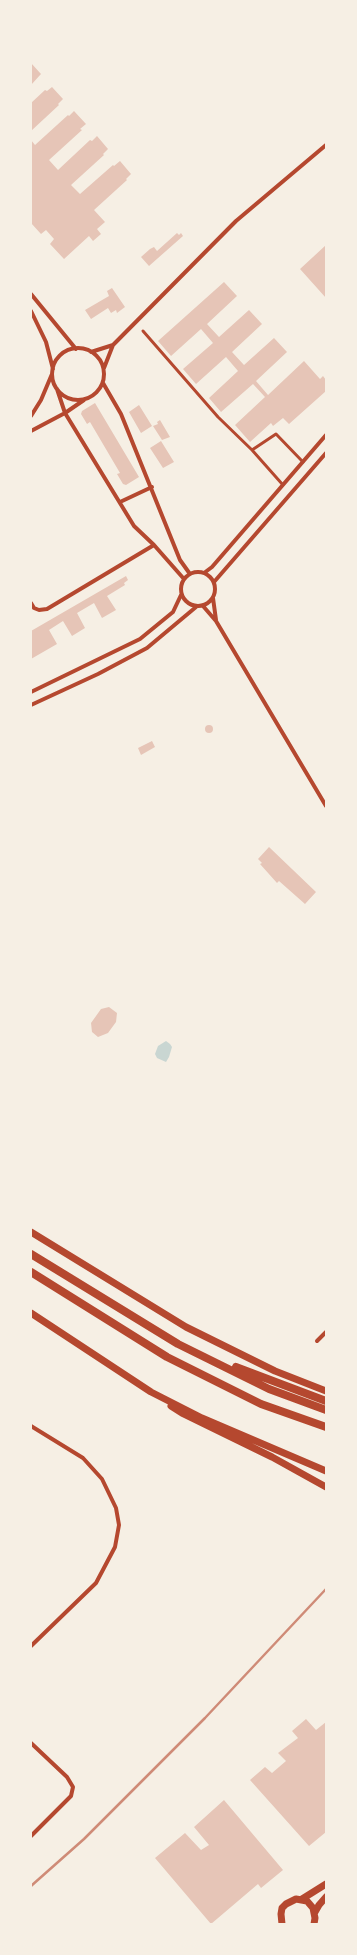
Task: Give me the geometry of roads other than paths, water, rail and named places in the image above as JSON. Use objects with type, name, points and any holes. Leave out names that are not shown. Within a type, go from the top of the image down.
[{"type":"highway","points":[[31,1254],[178,1344],[269,1389],[326,1410]]},
{"type":"highway","points":[[31,1272],[167,1357],[261,1404],[326,1427]]},
{"type":"highway","points":[[178,1344],[326,1401]]},
{"type":"main road","points":[[31,1232],[186,1327],[275,1371],[326,1391]]},
{"type":"main road","points":[[31,1313],[182,1413],[272,1457],[326,1487]]},
{"type":"main road","points":[[151,1392],[202,1418],[326,1471]]},
{"type":"main road","points":[[302,1900],[326,1884]]},
{"type":"main road","points":[[314,1924],[315,1912],[318,1905],[326,1897]]},
{"type":"main road","points":[[280,1923],[280,1914],[286,1904],[296,1899],[310,1904],[315,1912]]},
{"type":"street","points":[[31,431],[65,413],[84,399],[95,394],[103,383],[104,368],[113,345],[236,221],[326,145]]},
{"type":"street","points":[[31,294],[76,349]]},
{"type":"street","points":[[31,311],[46,342],[57,389],[65,413],[134,526],[154,545],[184,579]]},
{"type":"street","points":[[143,331],[218,417],[252,450],[283,485]]},
{"type":"street","points":[[31,416],[41,400],[61,355],[76,349],[91,352],[113,345]]},
{"type":"street","points":[[91,352],[101,361],[104,368]]},
{"type":"street","points":[[103,383],[121,414],[152,487],[180,560],[190,574]]},
{"type":"street","points":[[57,389],[69,398],[84,399]]},
{"type":"street","points":[[252,450],[276,434],[303,462]]},
{"type":"street","points":[[31,692],[140,639],[172,612],[181,595],[181,584],[184,579],[190,574],[204,573],[212,567],[326,435]]},
{"type":"street","points":[[214,582],[326,453]]},
{"type":"street","points":[[120,502],[152,487]]},
{"type":"street","points":[[31,603],[34,608],[39,610],[47,609],[154,545]]},
{"type":"street","points":[[204,573],[214,582],[216,589],[213,598],[216,621]]},
{"type":"street","points":[[181,595],[190,605],[196,607],[203,606],[213,598]]},
{"type":"street","points":[[203,606],[216,621],[326,806]]},
{"type":"street","points":[[31,705],[98,674],[147,648],[196,607]]},
{"type":"street","points":[[317,1341],[326,1332]]},
{"type":"street","points":[[31,1426],[83,1458],[102,1479],[116,1508],[119,1525],[115,1547],[96,1583],[31,1646]]},
{"type":"street","points":[[31,1743],[67,1777],[74,1787],[71,1796],[31,1836]]},
{"type":"railway","points":[[31,1886],[84,1839],[205,1718],[326,1589]]}]
